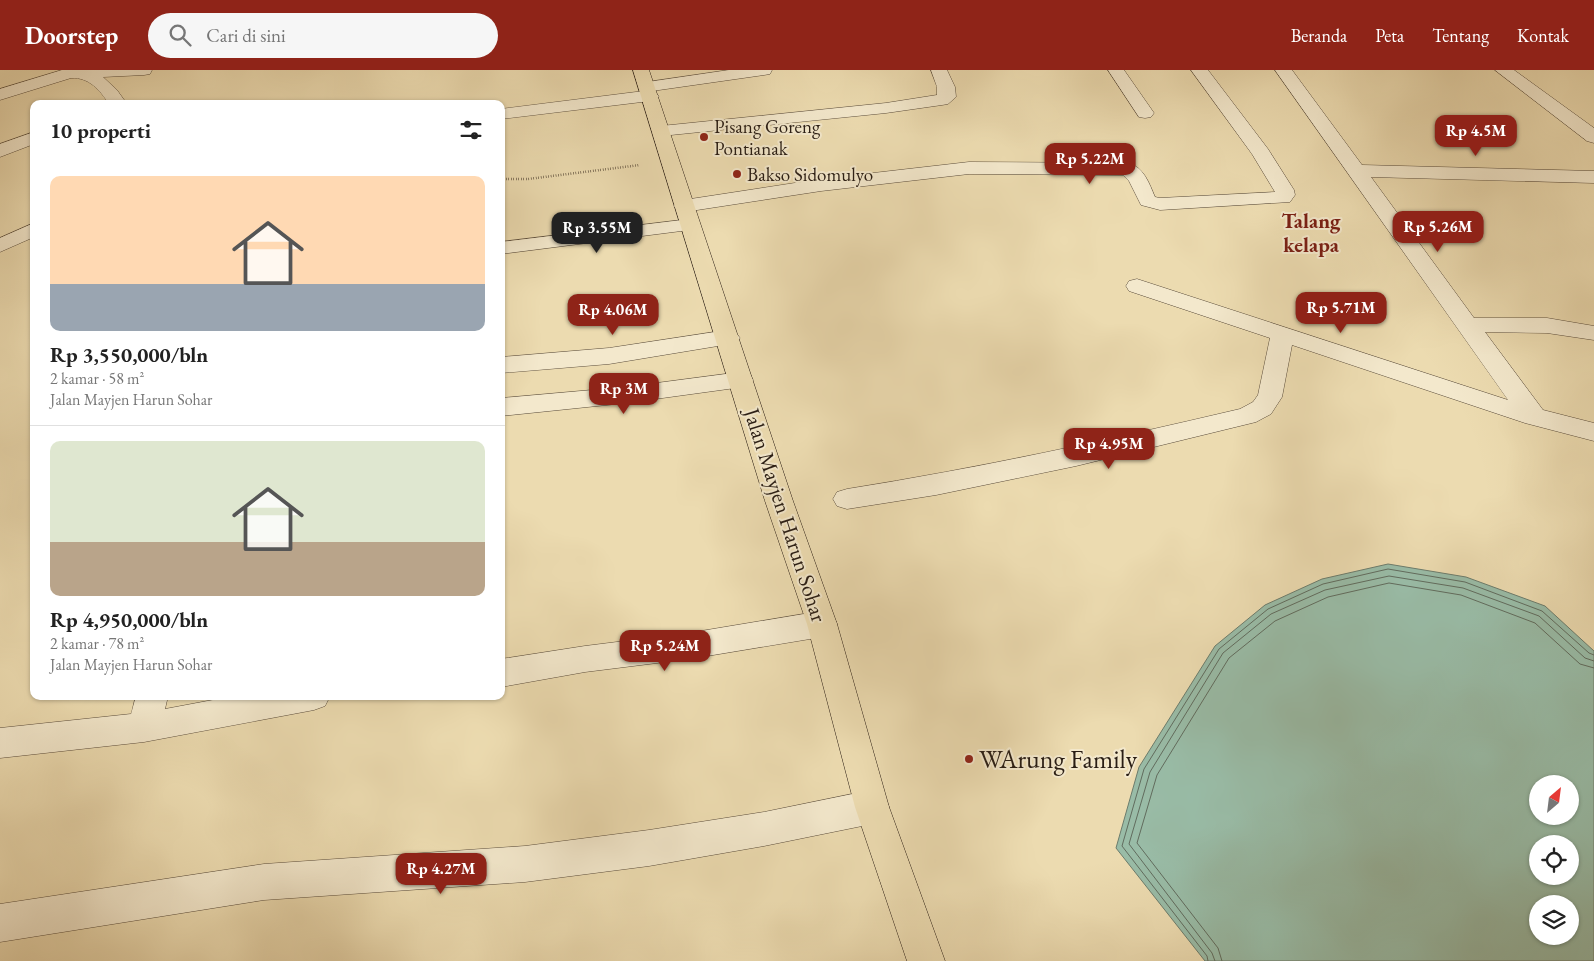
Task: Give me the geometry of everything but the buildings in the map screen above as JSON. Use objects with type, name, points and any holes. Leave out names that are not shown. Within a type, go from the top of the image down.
[{"type":"main road","name":"Jalan Mayjen Harun Sohar","points":[[646,84],[742,380],[779,501],[822,624],[872,807],[926,961]]},
{"type":"street","points":[[0,95],[56,76],[80,71],[144,70]]},
{"type":"street","points":[[505,113],[646,84],[764,70]]},
{"type":"street","points":[[661,131],[886,108],[942,100],[947,97],[946,87],[939,70]]},
{"type":"street","points":[[1116,70],[1145,113]]},
{"type":"street","points":[[505,247],[687,215],[821,185],[969,168],[1128,169],[1136,175],[1148,201],[1160,204],[1283,198],[1285,195],[1284,190],[1265,161],[1199,70]]},
{"type":"street","points":[[1284,70],[1534,418]]},
{"type":"street","points":[[1503,70],[1594,137]]},
{"type":"street","points":[[80,71],[106,87],[113,94],[114,100]]},
{"type":"street","points":[[0,151],[30,139]]},
{"type":"street","points":[[1356,171],[1594,177]]},
{"type":"street","points":[[0,246],[30,231]]},
{"type":"street","points":[[1137,286],[1534,418],[1594,432]]},
{"type":"street","points":[[1467,325],[1528,323],[1568,326],[1594,333]]},
{"type":"street","points":[[847,498],[936,485],[1076,457],[1247,416],[1262,408],[1270,397],[1282,335]]},
{"type":"street","points":[[505,365],[609,356],[728,338]]},
{"type":"street","points":[[505,407],[626,395],[742,380]]},
{"type":"street","points":[[505,672],[585,659],[689,646],[822,624]]},
{"type":"street","points":[[144,727],[151,700]]},
{"type":"street","points":[[0,743],[144,727],[292,700]]},
{"type":"street","points":[[0,922],[264,882],[525,864],[649,848],[764,829],[872,807]]},
{"type":"path","points":[[505,179],[528,179],[671,162]]},
{"type":"water","points":[[1388,564],[1466,577],[1545,606],[1594,651],[1594,961],[1205,961],[1116,848],[1139,767],[1215,646],[1265,605],[1322,579]]},
{"type":"place","name":"Pisang Goreng Pontianak","points":[[704,137]]},
{"type":"place","name":"Bakso Sidomulyo","points":[[737,174]]},
{"type":"place","name":"WArung Family","points":[[969,759]]},
{"type":"district","name":"Talang kelapa","points":[[1311,233]]}]
